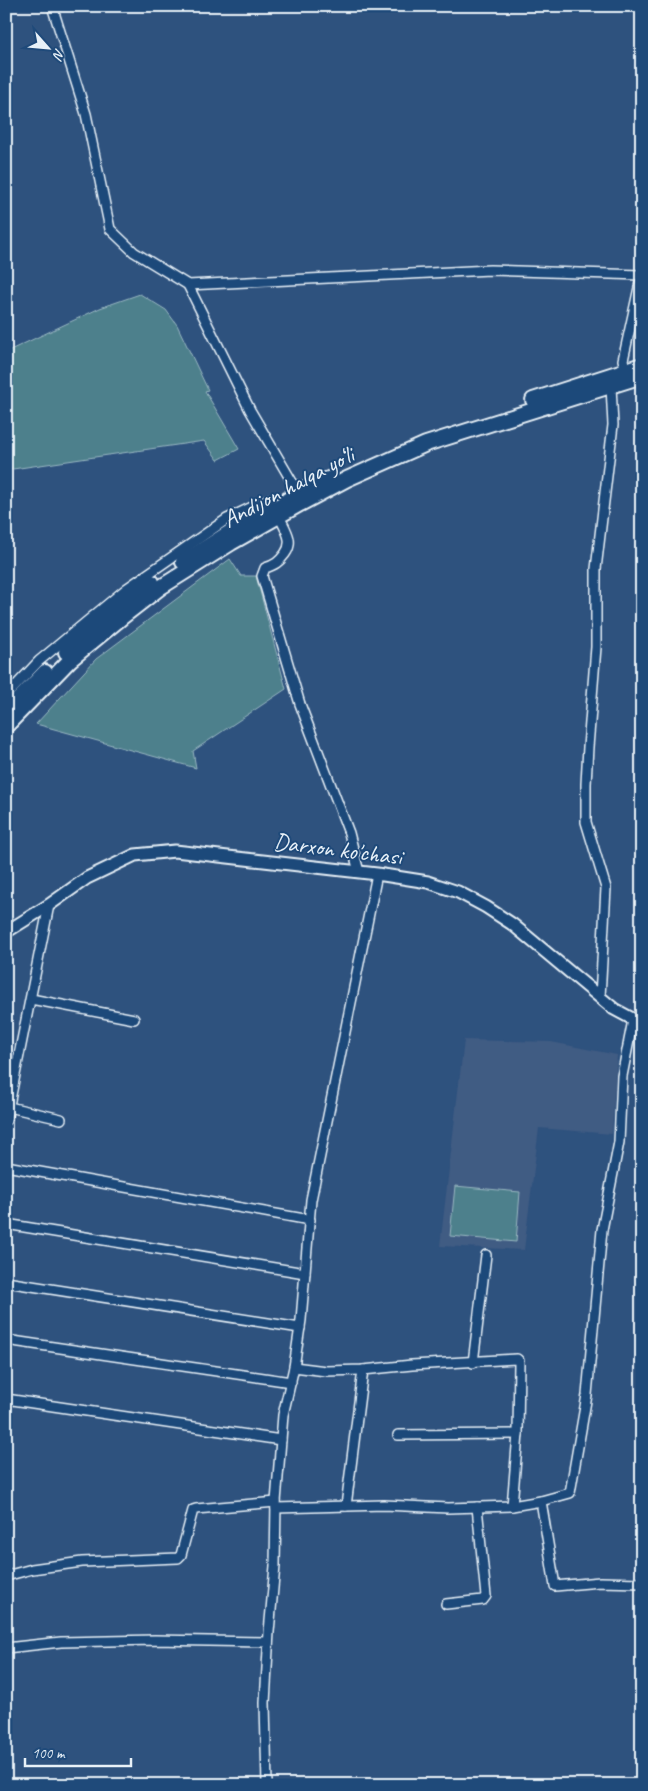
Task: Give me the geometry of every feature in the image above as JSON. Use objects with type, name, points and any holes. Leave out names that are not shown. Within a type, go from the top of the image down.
[{"type":"highway","name":"Andijon halqa yo‘li","points":[[6,726],[71,659],[121,618],[195,564],[280,510],[298,492],[419,438],[642,365]]},
{"type":"highway","name":"Andijon halqa yo‘li","points":[[6,712],[68,650],[107,615],[206,546],[246,522],[280,510],[412,449],[642,376]]},
{"type":"highway","points":[[268,500],[280,510]]},
{"type":"main road","name":"Darxon ko'chasi","points":[[6,932],[87,878],[135,855],[175,851],[377,874],[428,882],[458,892],[486,907],[512,924],[614,1009],[637,1022]]},
{"type":"street","points":[[52,6],[86,114],[110,230],[134,252],[188,285],[242,396],[298,492]]},
{"type":"street","points":[[188,285],[490,270],[642,275],[623,360],[626,370]]},
{"type":"street","points":[[600,998],[606,888],[586,822],[586,784],[596,646],[596,569],[613,425],[611,386]]},
{"type":"street","points":[[6,696],[39,661],[126,589],[227,519],[268,500]]},
{"type":"street","points":[[280,510],[289,536],[290,546],[277,564],[265,568],[262,576],[300,704],[349,833],[359,872]]},
{"type":"street","points":[[267,1785],[265,1703],[283,1415],[291,1382],[300,1328],[311,1200],[377,874]]},
{"type":"street","points":[[6,1120],[49,905]]},
{"type":"street","points":[[31,999],[134,1019]]},
{"type":"street","points":[[6,1576],[32,1569],[82,1562],[178,1558],[181,1555],[193,1510],[196,1509],[276,1505],[384,1505],[448,1508],[512,1506],[570,1493],[587,1395],[602,1230],[619,1142],[622,1076],[637,1022]]},
{"type":"street","points":[[9,1107],[61,1119]]},
{"type":"street","points":[[6,1166],[310,1220]]},
{"type":"street","points":[[6,1224],[305,1273]]},
{"type":"street","points":[[473,1363],[486,1255]]},
{"type":"street","points":[[6,1282],[300,1328]]},
{"type":"street","points":[[6,1340],[291,1382]]},
{"type":"street","points":[[294,1366],[326,1371],[363,1370],[517,1359],[519,1361],[518,1434],[512,1506]]},
{"type":"street","points":[[346,1506],[363,1370]]},
{"type":"street","points":[[6,1399],[281,1440]]},
{"type":"street","points":[[398,1435],[518,1434]]},
{"type":"street","points":[[541,1501],[555,1586],[600,1582],[642,1583]]},
{"type":"street","points":[[446,1604],[480,1601],[486,1597],[477,1507]]},
{"type":"street","points":[[6,1648],[89,1641],[268,1642]]},
{"type":"shaded area","points":[[464,1040],[551,1042],[617,1055],[612,1134],[539,1128],[524,1250],[440,1246]]},
{"type":"green space","points":[[140,294],[166,310],[177,325],[208,390],[205,391],[239,449],[218,460],[204,441],[6,470],[6,352],[100,308]]},
{"type":"green space","points":[[230,559],[241,576],[256,576],[286,689],[193,751],[196,768],[36,724],[96,659]]},
{"type":"green space","points":[[455,1186],[520,1192],[516,1242],[450,1236]]}]
